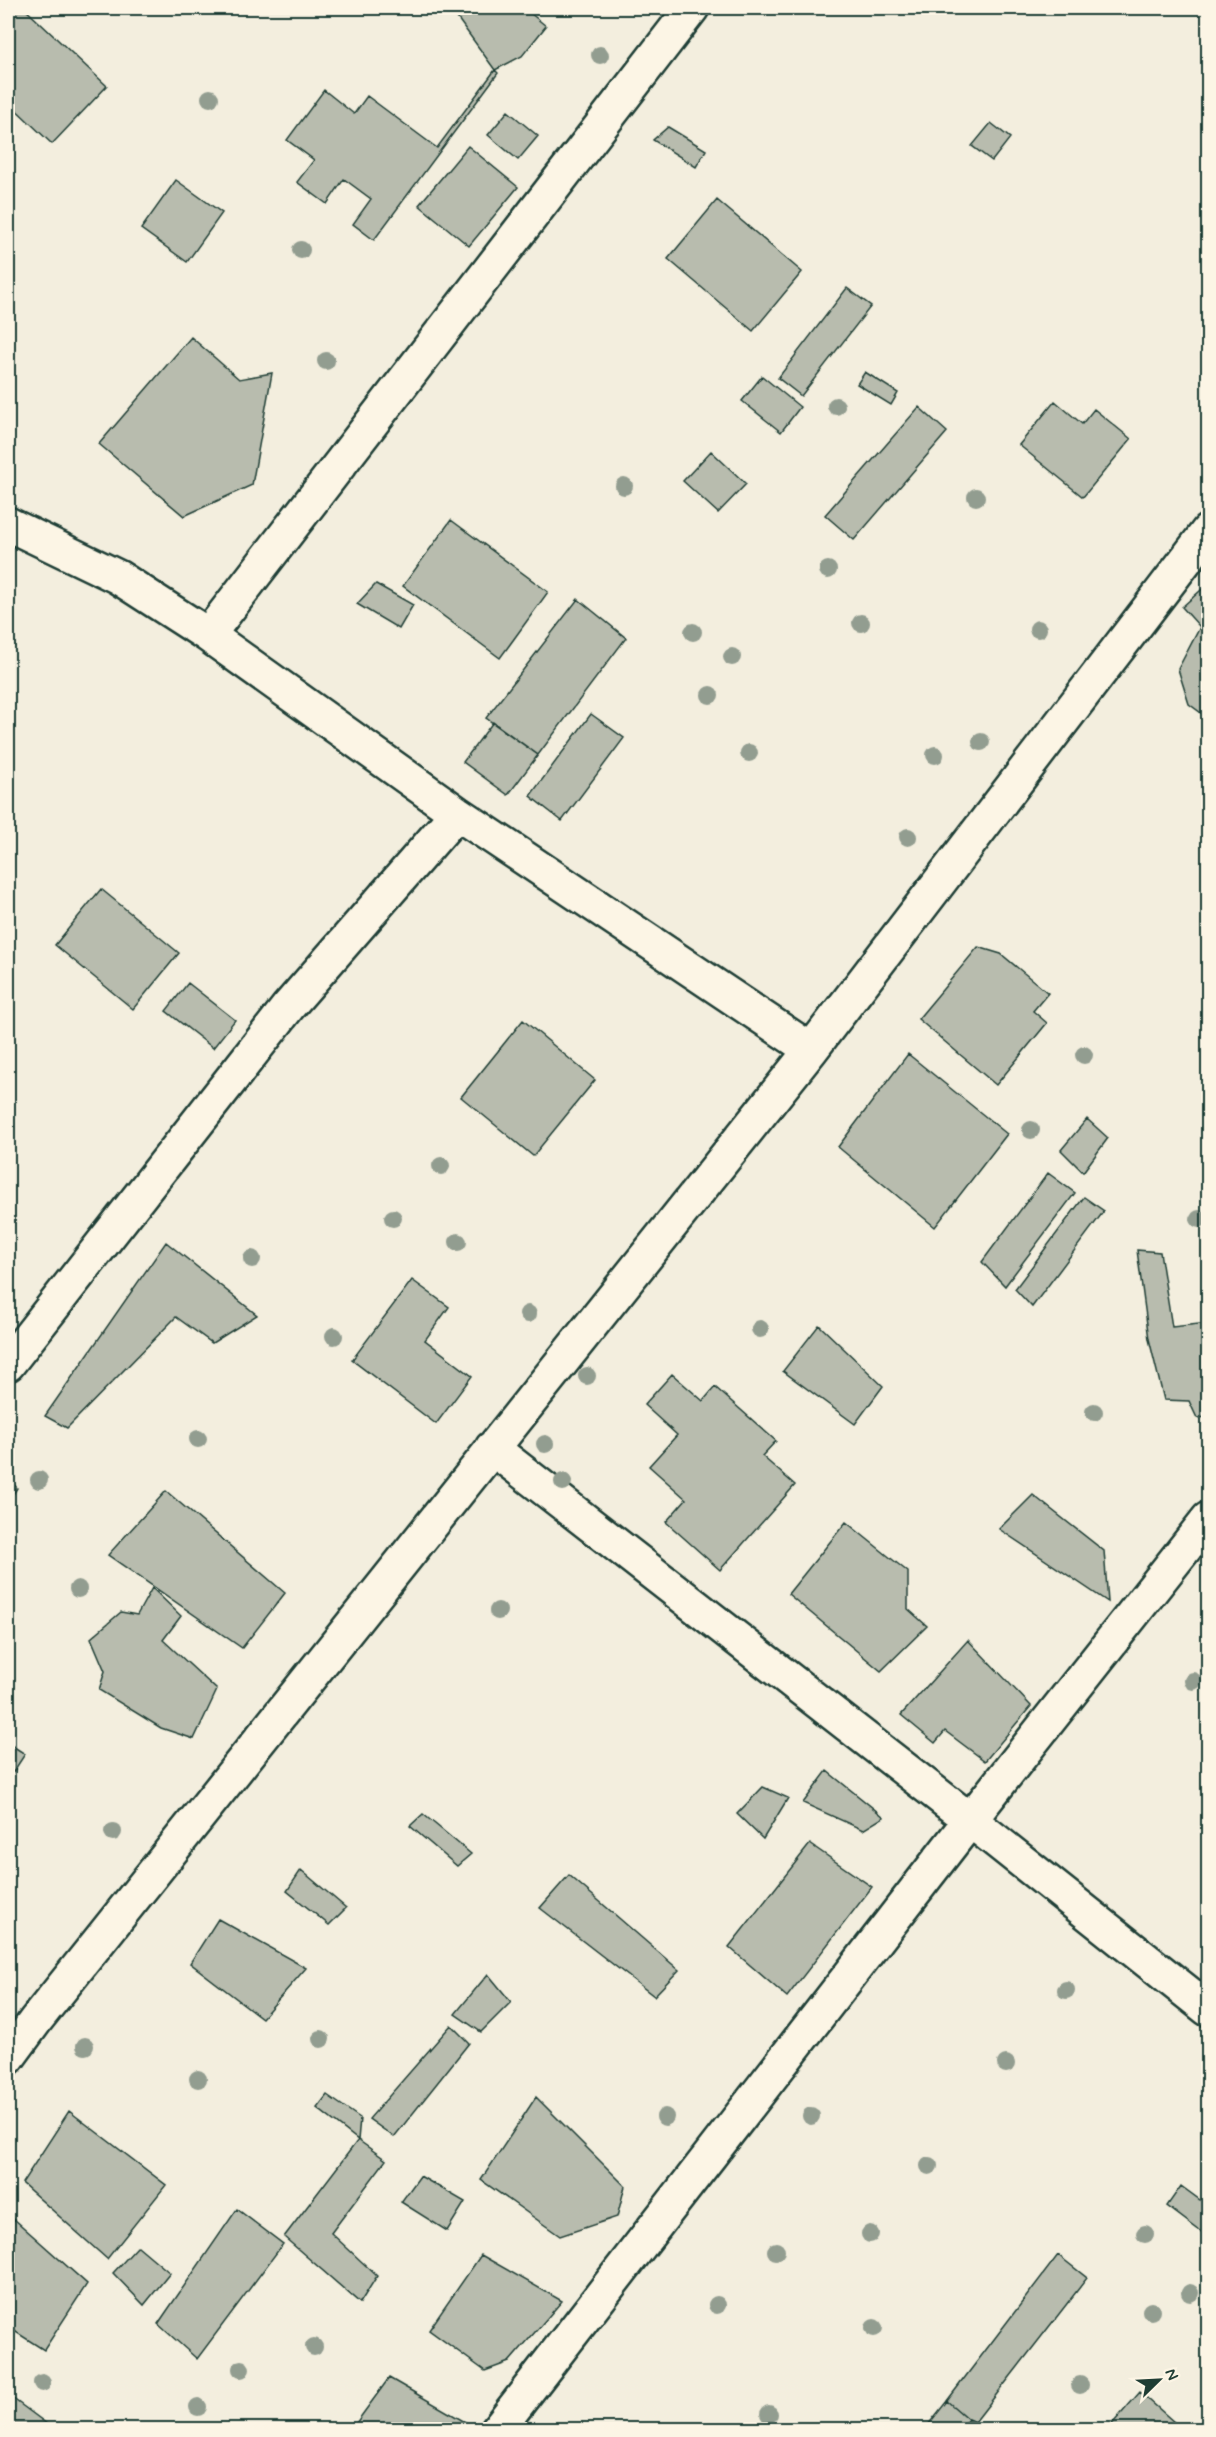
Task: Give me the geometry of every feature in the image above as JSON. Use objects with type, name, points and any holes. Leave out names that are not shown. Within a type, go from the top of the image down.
[{"type":"street","points":[[208,635],[692,8]]},
{"type":"street","points":[[8,524],[118,578],[208,635],[457,813],[811,1050]]},
{"type":"street","points":[[8,2058],[36,2019],[811,1050],[1209,531]]},
{"type":"street","points":[[8,1364],[288,1007],[457,813]]},
{"type":"street","points":[[492,1448],[1209,2009]]},
{"type":"street","points":[[497,2430],[970,1820],[1209,1519]]},
{"type":"building","points":[[16,8],[24,8],[107,86],[52,144],[8,102],[8,17]]},
{"type":"building","points":[[450,8],[524,8],[546,26],[522,56],[495,70]]},
{"type":"building","points":[[495,70],[498,73],[374,240],[353,224],[371,199],[344,179],[327,204],[297,182],[314,160],[287,140],[324,90],[354,114],[367,96],[437,148]]},
{"type":"building","points":[[508,111],[538,136],[518,160],[488,135]]},
{"type":"building","points":[[991,123],[1010,138],[992,161],[972,146]]},
{"type":"building","points":[[668,127],[706,150],[696,167],[653,140]]},
{"type":"building","points":[[468,146],[518,187],[469,246],[419,205]]},
{"type":"building","points":[[176,180],[222,213],[187,262],[141,229]]},
{"type":"building","points":[[717,200],[802,272],[753,331],[668,259]]},
{"type":"building","points":[[847,288],[871,306],[801,396],[778,378]]},
{"type":"building","points":[[191,337],[239,379],[272,373],[252,485],[184,516],[99,444]]},
{"type":"building","points":[[865,372],[898,393],[891,405],[857,384]]},
{"type":"building","points":[[762,376],[800,407],[781,432],[742,401]]},
{"type":"building","points":[[1055,401],[1082,424],[1094,409],[1131,439],[1083,497],[1019,445]]},
{"type":"building","points":[[919,407],[947,432],[854,540],[825,515]]},
{"type":"building","points":[[711,451],[746,484],[718,513],[683,481]]},
{"type":"building","points":[[451,520],[548,592],[500,658],[403,586]]},
{"type":"building","points":[[376,584],[413,605],[399,629],[357,604]]},
{"type":"building","points":[[1208,584],[1208,718],[1189,704],[1178,669],[1200,627],[1182,607]]},
{"type":"building","points":[[578,599],[626,638],[538,755],[486,718]]},
{"type":"building","points":[[591,714],[624,738],[562,821],[530,796]]},
{"type":"building","points":[[493,722],[538,755],[508,795],[463,762]]},
{"type":"building","points":[[101,889],[179,953],[133,1009],[55,945]]},
{"type":"building","points":[[978,947],[1001,954],[1048,993],[1033,1011],[1047,1023],[996,1085],[918,1019]]},
{"type":"building","points":[[188,983],[235,1020],[213,1048],[166,1011]]},
{"type":"building","points":[[523,1020],[595,1080],[533,1156],[461,1097]]},
{"type":"building","points":[[908,1054],[1007,1134],[935,1227],[838,1147]]},
{"type":"building","points":[[1087,1119],[1108,1138],[1083,1172],[1061,1150]]},
{"type":"building","points":[[1048,1173],[1075,1193],[1005,1286],[982,1262]]},
{"type":"building","points":[[1084,1197],[1104,1211],[1032,1307],[1015,1289]]},
{"type":"building","points":[[166,1242],[257,1315],[212,1343],[176,1317],[67,1428],[45,1416]]},
{"type":"building","points":[[1137,1250],[1160,1252],[1172,1327],[1208,1323],[1208,1417],[1197,1418],[1189,1401],[1164,1400],[1149,1339]]},
{"type":"building","points":[[412,1280],[449,1307],[425,1340],[472,1376],[436,1424],[352,1360]]},
{"type":"building","points":[[819,1325],[883,1386],[855,1424],[783,1371]]},
{"type":"building","points":[[672,1374],[703,1401],[715,1387],[776,1441],[762,1456],[795,1485],[720,1570],[666,1522],[686,1499],[649,1466],[677,1435],[644,1405]]},
{"type":"building","points":[[8,1477],[17,1488],[8,1502]]},
{"type":"building","points":[[166,1491],[285,1593],[242,1648],[108,1555]]},
{"type":"building","points":[[1033,1495],[1104,1551],[1108,1602],[999,1529]]},
{"type":"building","points":[[846,1522],[908,1572],[908,1609],[927,1626],[881,1671],[788,1594]]},
{"type":"building","points":[[152,1588],[181,1616],[163,1640],[217,1690],[194,1739],[161,1728],[99,1690],[105,1671],[91,1638],[121,1612],[137,1615]]},
{"type":"building","points":[[968,1640],[1031,1706],[985,1761],[945,1731],[935,1743],[901,1715]]},
{"type":"building","points":[[8,1743],[25,1754],[8,1780]]},
{"type":"building","points":[[827,1771],[884,1817],[863,1830],[803,1803]]},
{"type":"building","points":[[763,1787],[788,1798],[763,1839],[737,1814]]},
{"type":"building","points":[[423,1814],[471,1854],[457,1866],[410,1826]]},
{"type":"building","points":[[810,1844],[872,1887],[787,1997],[729,1947]]},
{"type":"building","points":[[301,1870],[346,1908],[329,1925],[287,1891]]},
{"type":"building","points":[[569,1875],[679,1970],[654,1996],[540,1908]]},
{"type":"building","points":[[218,1919],[306,1968],[262,2018],[190,1963]]},
{"type":"building","points":[[488,1974],[511,2002],[481,2032],[455,2014]]},
{"type":"building","points":[[451,2025],[469,2043],[394,2137],[369,2119]]},
{"type":"building","points":[[327,2095],[360,2118],[358,2140],[317,2108]]},
{"type":"building","points":[[536,2097],[625,2186],[617,2217],[560,2236],[481,2180]]},
{"type":"building","points":[[69,2111],[166,2185],[107,2259],[22,2183]]},
{"type":"building","points":[[358,2140],[386,2160],[331,2233],[377,2276],[360,2303],[284,2237]]},
{"type":"building","points":[[420,2176],[465,2202],[447,2231],[401,2202]]},
{"type":"building","points":[[1181,2186],[1208,2206],[1208,2237],[1167,2206]]},
{"type":"building","points":[[237,2209],[283,2244],[197,2359],[158,2324]]},
{"type":"building","points":[[14,2219],[87,2284],[44,2350],[8,2327],[8,2229]]},
{"type":"building","points":[[138,2246],[170,2273],[144,2305],[113,2273]]},
{"type":"building","points":[[481,2255],[562,2301],[509,2362],[485,2371],[429,2330]]},
{"type":"building","points":[[1058,2255],[1087,2278],[975,2422],[968,2419],[947,2401]]},
{"type":"building","points":[[389,2378],[474,2427],[472,2430],[351,2430]]},
{"type":"building","points":[[1140,2392],[1183,2430],[1107,2430]]},
{"type":"building","points":[[8,2395],[55,2430],[8,2430]]},
{"type":"building","points":[[947,2401],[968,2419],[960,2430],[924,2430]]}]
